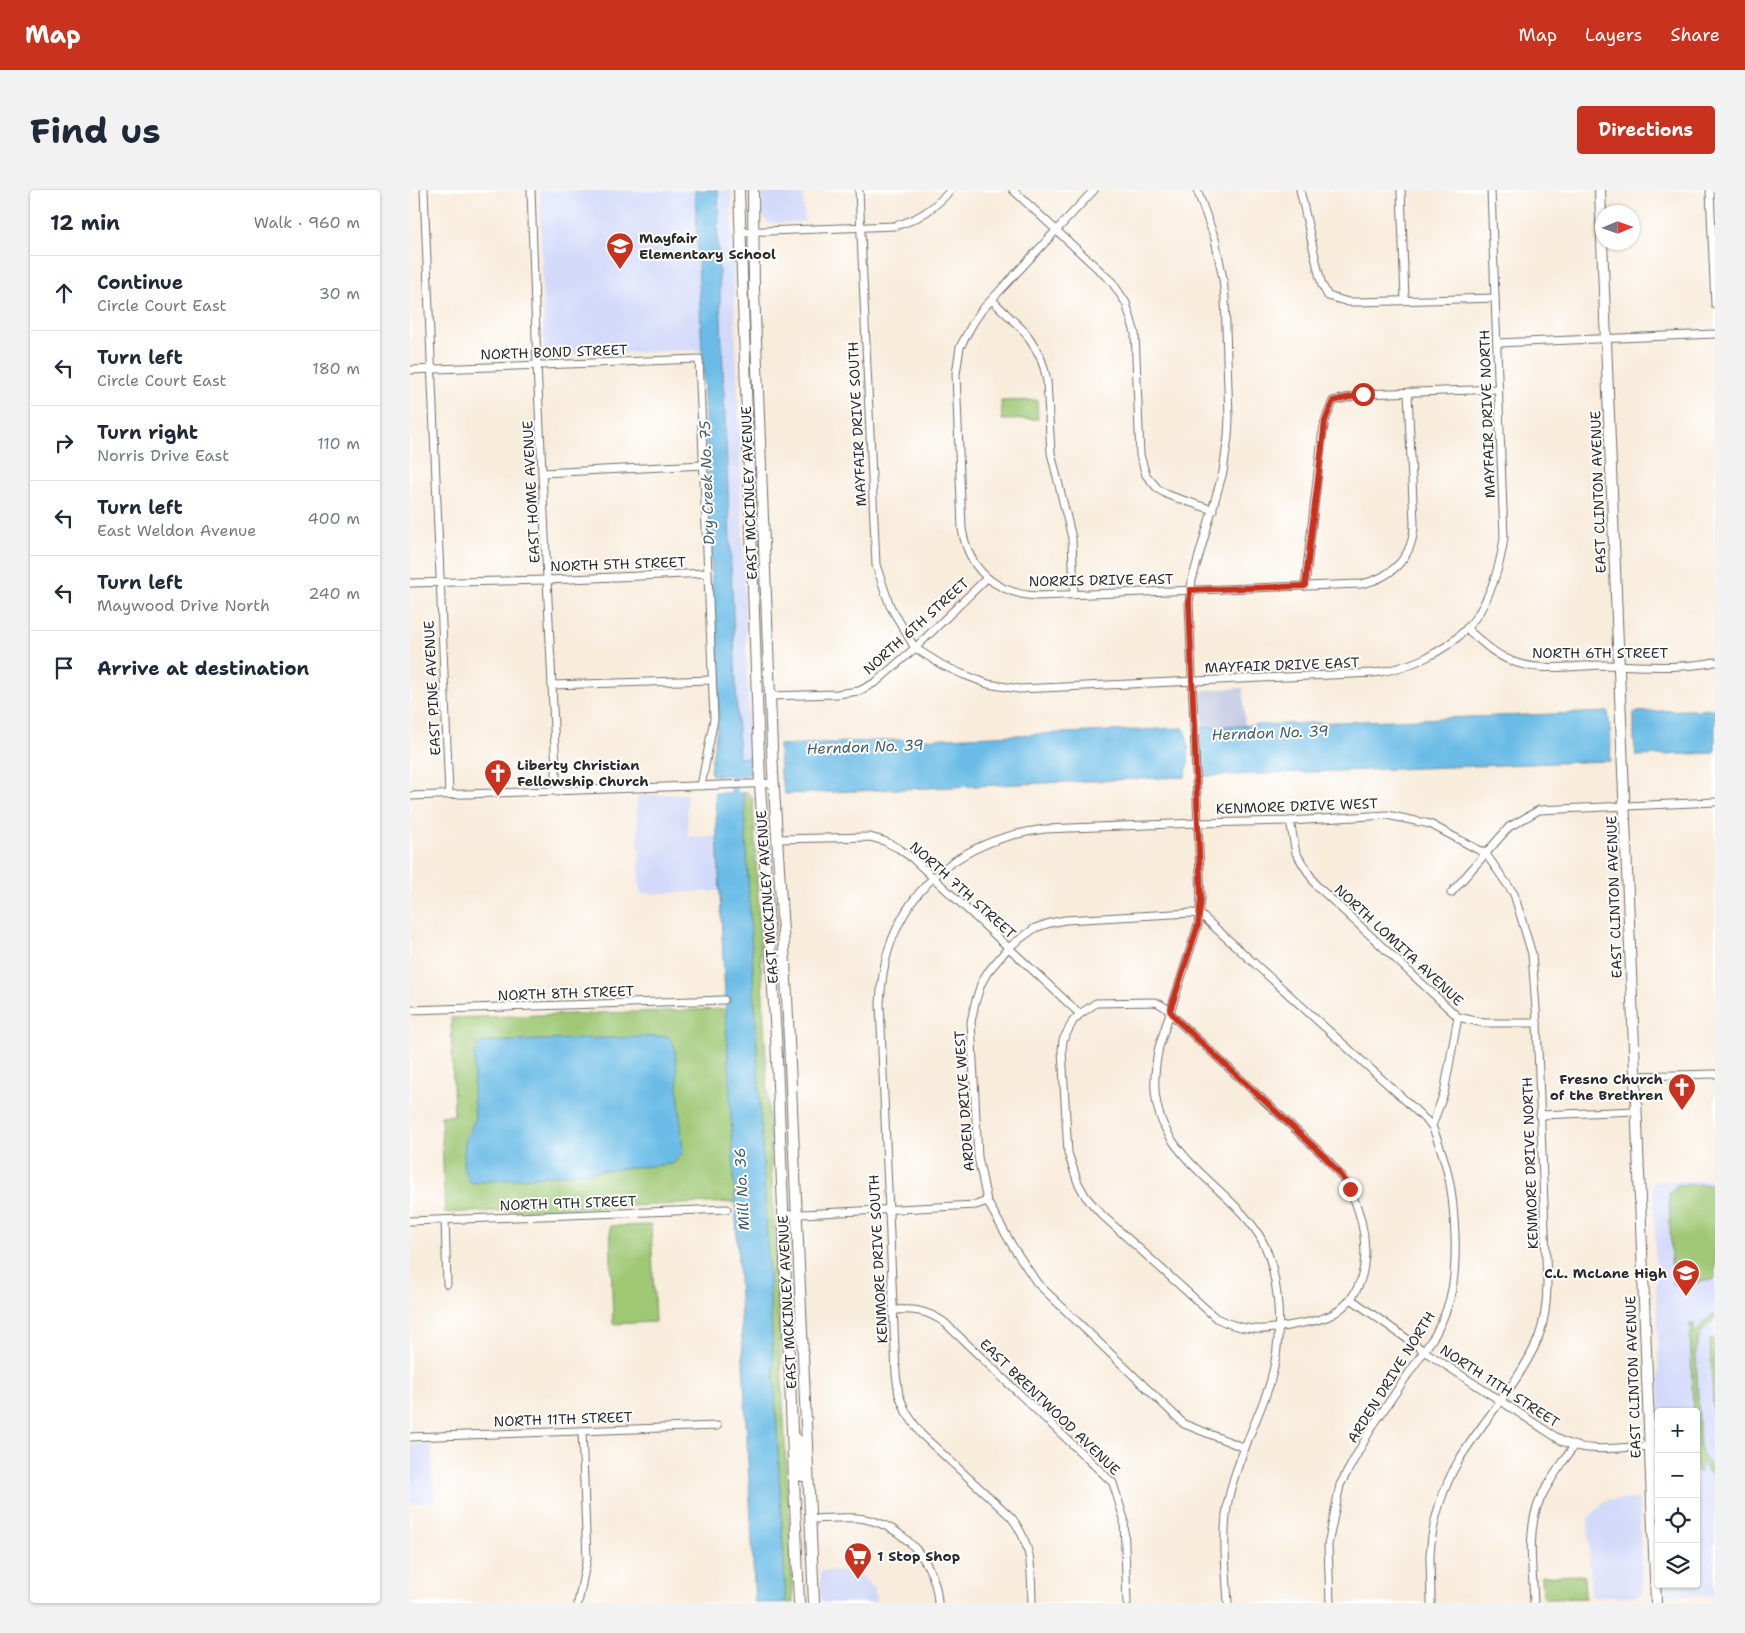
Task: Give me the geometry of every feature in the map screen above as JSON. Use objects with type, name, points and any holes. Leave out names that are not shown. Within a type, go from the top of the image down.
[{"type":"main road","name":"EAST MCKINLEY AVENUE","points":[[739,190],[760,784],[776,1036],[800,1603]]},
{"type":"main road","name":"EAST MCKINLEY AVENUE","points":[[752,190],[754,290],[770,696],[785,965],[814,1603]]},
{"type":"main road","name":"EAST CLINTON AVENUE","points":[[1600,190],[1656,1603]]},
{"type":"main road","points":[[753,607],[760,633],[763,688],[767,695],[770,696]]},
{"type":"main road","points":[[767,901],[775,908],[778,942],[785,965]]},
{"type":"main road","points":[[792,1424],[801,1450],[802,1476],[804,1481],[809,1484]]},
{"type":"street","name":"EAST PINE AVENUE","points":[[424,190],[449,794]]},
{"type":"street","name":"EAST HOME AVENUE","points":[[531,190],[537,365],[557,792]]},
{"type":"street","name":"MAYFAIR DRIVE SOUTH","points":[[858,190],[876,565],[890,606],[915,648]]},
{"type":"street","points":[[740,232],[894,226],[907,223],[933,209],[951,190]]},
{"type":"street","points":[[1013,190],[1112,282],[1126,303],[1136,343],[1140,455],[1146,475],[1162,492],[1213,510]]},
{"type":"street","points":[[987,578],[971,557],[962,529],[957,359],[964,337],[973,323],[1094,190]]},
{"type":"street","points":[[1197,190],[1215,239],[1225,298],[1229,400],[1228,437],[1223,472],[1190,590],[1189,603],[1201,899],[1200,914],[1155,1066],[1154,1084],[1157,1108],[1168,1137],[1179,1152],[1240,1210],[1260,1233],[1272,1266],[1278,1301],[1279,1328],[1275,1364],[1270,1384],[1233,1481],[1225,1520],[1228,1603]]},
{"type":"street","points":[[1300,190],[1319,274],[1328,296],[1348,302],[1495,298]]},
{"type":"street","points":[[1401,190],[1406,300]]},
{"type":"street","name":"MAYFAIR DRIVE NORTH","points":[[1467,629],[1493,585],[1502,550],[1504,524],[1491,190]]},
{"type":"street","points":[[1710,190],[1715,304]]},
{"type":"street","points":[[992,300],[1025,332],[1036,349],[1044,368],[1047,381],[1051,453],[1072,538],[1074,594]]},
{"type":"street","points":[[1497,344],[1715,334]]},
{"type":"street","name":"NORTH BOND STREET","points":[[410,370],[699,359],[704,465]]},
{"type":"street","points":[[1305,586],[1322,437],[1325,421],[1333,401],[1363,394],[1499,389]]},
{"type":"street","name":"NORRIS DRIVE EAST","points":[[987,578],[1010,591],[1023,595],[1361,584],[1372,582],[1397,567],[1410,549],[1413,539],[1414,523],[1408,393]]},
{"type":"street","points":[[542,473],[704,465],[714,719],[701,786]]},
{"type":"street","name":"NORTH 5TH STREET","points":[[410,583],[547,580],[708,573]]},
{"type":"street","name":"NORTH 6TH STREET","points":[[770,696],[838,694],[859,691],[876,682],[915,648],[987,578]]},
{"type":"street","name":"NORTH 6TH STREET","points":[[1467,629],[1494,653],[1517,663],[1548,668],[1715,662]]},
{"type":"street","name":"MAYFAIR DRIVE EAST","points":[[915,648],[942,665],[962,674],[988,684],[1019,689],[1362,674],[1390,671],[1435,653],[1467,629]]},
{"type":"street","points":[[552,685],[712,680]]},
{"type":"street","points":[[410,796],[774,783]]},
{"type":"street","points":[[1451,893],[1509,827],[1539,810],[1715,802]]},
{"type":"street","name":"KENMORE DRIVE WEST","points":[[933,877],[965,854],[985,843],[1026,831],[1045,829],[1290,821],[1387,815],[1430,824],[1486,854]]},
{"type":"street","name":"NORTH LOMITA AVENUE","points":[[1290,821],[1296,853],[1316,885],[1458,1017],[1484,1023],[1537,1023]]},
{"type":"street","name":"NORTH 7TH STREET","points":[[777,839],[870,837],[898,848],[933,877],[1080,1014]]},
{"type":"street","name":"KENMORE DRIVE NORTH","points":[[1432,1603],[1430,1554],[1439,1508],[1448,1484],[1459,1460],[1529,1358],[1543,1321],[1547,1301],[1548,1283],[1537,1023],[1532,954],[1514,894],[1486,854]]},
{"type":"street","name":"KENMORE DRIVE SOUTH","points":[[933,877],[905,914],[888,951],[882,977],[880,1004],[896,1374],[899,1395],[906,1412],[921,1434],[1011,1517],[1019,1527],[1027,1542],[1032,1603]]},
{"type":"street","points":[[1200,914],[1432,1126],[1444,1093],[1458,1017]]},
{"type":"street","name":"ARDEN DRIVE WEST","points":[[1200,914],[1065,920],[1035,928],[1008,948],[992,966],[981,984],[971,1022],[978,1157],[987,1201],[1013,1247],[1037,1283],[1184,1424],[1245,1448]]},
{"type":"street","name":"NORTH 8TH STREET","points":[[410,1010],[724,1000]]},
{"type":"street","points":[[1156,1002],[1164,1005],[1178,1021],[1325,1157],[1350,1189],[1358,1209],[1363,1231],[1365,1250],[1364,1270],[1352,1299],[1333,1314],[1322,1319],[1279,1328],[1258,1330],[1227,1323],[1216,1318],[1102,1216],[1086,1197],[1076,1177],[1068,1153],[1062,1050],[1072,1021],[1080,1014],[1096,1003],[1156,1002]]},
{"type":"street","points":[[1635,1076],[1715,1074]]},
{"type":"street","points":[[1540,1115],[1636,1111]]},
{"type":"street","name":"ARDEN DRIVE NORTH","points":[[1330,1603],[1328,1546],[1340,1485],[1372,1427],[1444,1320],[1450,1303],[1454,1283],[1455,1259],[1453,1199],[1450,1176],[1432,1126]]},
{"type":"street","points":[[783,1215],[976,1205],[987,1201]]},
{"type":"street","name":"NORTH 9TH STREET","points":[[410,1222],[727,1210]]},
{"type":"street","points":[[445,1220],[448,1284]]},
{"type":"street","name":"NORTH 11TH STREET","points":[[1352,1299],[1424,1350],[1574,1447],[1586,1449],[1650,1446]]},
{"type":"street","name":"EAST BRENTWOOD AVENUE","points":[[893,1310],[909,1309],[923,1311],[944,1322],[1113,1483],[1124,1519],[1127,1603]]},
{"type":"street","name":"NORTH 11TH STREET","points":[[410,1437],[717,1426]]},
{"type":"street","points":[[578,1603],[587,1559],[582,1431]]},
{"type":"street","points":[[1534,1603],[1532,1536],[1537,1507],[1574,1447]]},
{"type":"street","points":[[811,1519],[864,1519],[894,1530],[911,1544],[926,1563],[935,1585],[938,1603]]},
{"type":"shaded area","name":"Mayfair Elementary School","points":[[540,190],[695,190],[702,350],[544,355]]},
{"type":"shaded area","points":[[718,190],[731,190],[750,757],[739,758],[717,223],[719,223]]},
{"type":"shaded area","points":[[762,190],[803,190],[805,222],[770,223],[763,218]]},
{"type":"shaded area","points":[[1243,688],[1245,726],[1203,727],[1202,694],[1204,690]]},
{"type":"shaded area","points":[[687,794],[688,837],[717,836],[720,891],[640,894],[637,796]]},
{"type":"shaded area","name":"C.L. McLane High","points":[[1715,1180],[1715,1595],[1670,1596],[1667,1593],[1666,1588],[1700,1588],[1700,1408],[1660,1408],[1653,1182]]},
{"type":"shaded area","points":[[431,1444],[434,1502],[410,1503],[410,1445]]},
{"type":"shaded area","points":[[1639,1499],[1642,1593],[1638,1596],[1591,1597],[1588,1518],[1606,1500]]},
{"type":"shaded area","points":[[855,1570],[875,1589],[876,1603],[821,1603],[820,1571]]},
{"type":"green space","points":[[1037,400],[1038,419],[1002,420],[1001,401]]},
{"type":"green space","points":[[747,792],[753,798],[793,1603],[786,1603],[743,793]]},
{"type":"green space","points":[[726,1009],[736,1202],[445,1213],[441,1116],[454,1115],[451,1018]]},
{"type":"green space","points":[[1715,1184],[1715,1279],[1672,1284],[1669,1194],[1677,1185]]},
{"type":"green space","points":[[651,1225],[655,1322],[613,1324],[610,1226]]},
{"type":"green space","points":[[1715,1314],[1715,1319],[1701,1334],[1697,1343],[1698,1408],[1693,1408],[1690,1324],[1694,1324],[1695,1334],[1706,1320]]},
{"type":"green space","points":[[1710,1340],[1715,1340],[1715,1448]]},
{"type":"green space","points":[[1700,1446],[1704,1458],[1715,1470],[1715,1476],[1700,1461]]},
{"type":"green space","points":[[1584,1575],[1585,1598],[1547,1599],[1543,1596],[1542,1576]]},
{"type":"water","points":[[695,190],[718,190],[719,223],[717,224],[739,758],[750,757],[751,773],[743,776],[712,775],[710,772],[718,721]]},
{"type":"water","points":[[1715,709],[1715,753],[1636,756],[1634,712]]},
{"type":"water","name":"Herndon No. 39","points":[[1608,712],[1611,741],[1610,761],[1205,776],[1202,758],[1201,740],[1203,727]]},
{"type":"water","name":"Herndon No. 39","points":[[1184,728],[1189,752],[1185,777],[785,794],[780,773],[779,745]]},
{"type":"water","points":[[715,793],[743,793],[744,798],[786,1603],[755,1603]]},
{"type":"water","points":[[668,1036],[675,1047],[683,1152],[673,1164],[470,1183],[463,1166],[465,1142],[475,1119],[473,1098],[475,1052],[481,1042]]},
{"type":"waterway","name":"Mill No. 36","points":[[732,766],[735,802]]},
{"type":"place","name":"Mayfair Elementary School","points":[[620,270]]},
{"type":"place","name":"Liberty Christian Fellowship Church","points":[[498,797]]},
{"type":"place","name":"Fresno Church of the Brethren","points":[[1682,1111]]},
{"type":"place","name":"C.L. McLane High","points":[[1686,1297]]},
{"type":"place","name":"1 Stop Shop","points":[[858,1580]]},
{"type":"route","points":[[1350,1189],[1325,1157],[1178,1021],[1170,1011],[1198,925],[1201,899],[1190,590],[1305,586],[1322,437],[1328,410],[1333,401],[1363,394]]},
{"type":"water label","name":"Dry Creek No. 75","points":[[707,483]]}]
